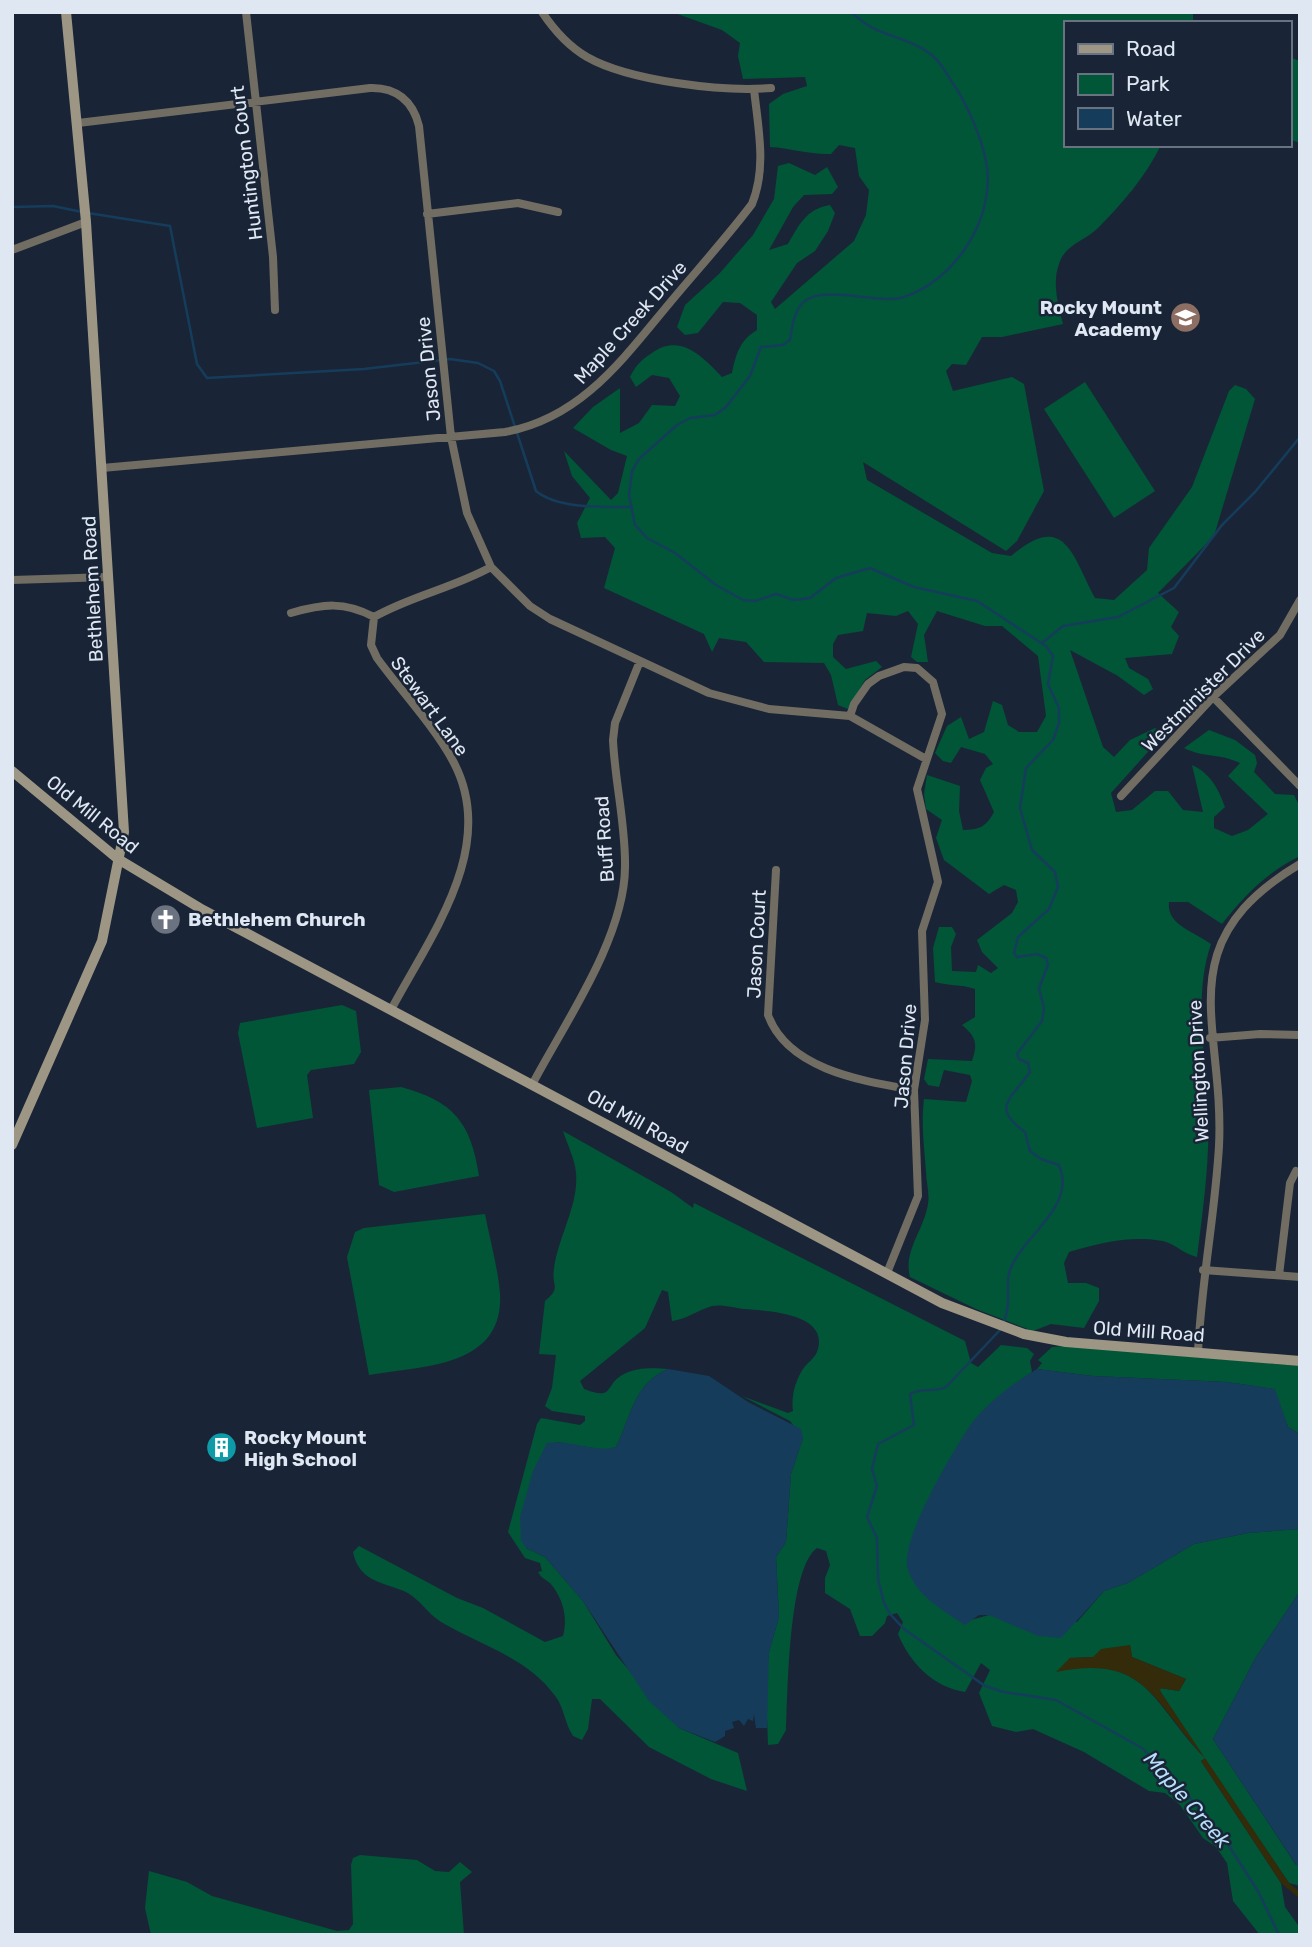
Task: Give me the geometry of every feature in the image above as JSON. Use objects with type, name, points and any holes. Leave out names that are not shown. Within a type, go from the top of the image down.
[{"type":"street","name":"Bethlehem Road","points":[[12,1144],[102,941],[124,832],[86,222],[66,12]]},
{"type":"street","name":"Huntington Court","points":[[246,12],[273,257],[275,310]]},
{"type":"street","points":[[542,12],[561,37],[603,64],[685,83],[771,88]]},
{"type":"street","name":"Jason Drive","points":[[78,123],[370,88],[393,91],[415,112],[451,436],[467,513],[491,567],[530,606],[550,619],[640,661],[742,704],[850,716],[926,759]]},
{"type":"street","name":"Maple Creek Drive","points":[[102,468],[505,432],[533,425],[577,403],[604,381],[751,204],[757,190],[761,165],[754,89]]},
{"type":"street","points":[[427,214],[518,204],[558,212]]},
{"type":"street","points":[[12,250],[86,222]]},
{"type":"street","points":[[292,612],[331,603],[347,606],[374,617],[411,599],[470,579],[491,567]]},
{"type":"street","points":[[12,580],[108,577]]},
{"type":"street","name":"Westminister Drive","points":[[1121,796],[1213,697],[1280,635],[1300,600]]},
{"type":"street","name":"Stewart Lane","points":[[374,617],[371,645],[377,658],[453,760],[465,793],[469,827],[459,880],[392,1008]]},
{"type":"street","name":"Buff Road","points":[[533,1083],[604,949],[621,906],[626,867],[612,740],[615,723],[640,661]]},
{"type":"street","name":"Jason Drive","points":[[850,716],[860,694],[879,676],[904,667],[916,668],[933,682],[942,714],[917,789],[938,883],[922,931],[925,1020],[914,1090],[918,1196],[887,1273]]},
{"type":"street","points":[[1213,697],[1300,786]]},
{"type":"street","name":"Old Mill Road","points":[[12,771],[118,859],[203,910],[392,1008],[942,1303],[1024,1334],[1094,1345],[1300,1361]]},
{"type":"street","name":"Wellington Drive","points":[[1198,1353],[1203,1270],[1219,1147],[1216,1080],[1210,1038],[1209,986],[1217,952],[1225,934],[1259,891],[1300,864]]},
{"type":"street","name":"Jason Court","points":[[776,870],[768,1015],[774,1031],[791,1050],[853,1078],[914,1090]]},
{"type":"street","points":[[1210,1038],[1260,1034],[1300,1035]]},
{"type":"street","points":[[1279,1275],[1290,1183],[1296,1171]]},
{"type":"street","points":[[1203,1270],[1300,1277]]},
{"type":"green space","points":[[672,12],[1193,12],[1193,21],[1064,21],[1064,147],[1160,147],[1141,179],[1116,209],[1098,228],[1071,247],[1062,257],[1056,286],[1063,324],[1002,337],[982,337],[966,365],[952,364],[946,371],[953,391],[1012,377],[1024,384],[1044,491],[1017,541],[1006,551],[863,462],[867,480],[992,553],[1011,556],[1029,543],[1044,537],[1055,538],[1065,544],[1073,554],[1095,598],[1114,600],[1147,570],[1149,548],[1192,487],[1229,391],[1235,385],[1246,389],[1255,399],[1214,536],[1158,593],[1179,612],[1171,627],[1179,636],[1172,654],[1125,658],[1129,668],[1148,679],[1153,689],[1144,695],[1118,676],[1070,650],[1103,747],[1114,757],[1130,740],[1155,728],[1164,734],[1111,793],[1116,812],[1132,810],[1155,791],[1168,791],[1183,810],[1203,812],[1192,765],[1213,782],[1225,807],[1214,817],[1214,828],[1232,836],[1248,830],[1268,814],[1228,776],[1240,763],[1184,748],[1209,730],[1235,740],[1255,755],[1257,763],[1254,772],[1275,794],[1294,795],[1300,807],[1300,856],[1257,886],[1222,924],[1188,902],[1169,902],[1169,910],[1177,922],[1211,944],[1202,1006],[1208,1149],[1197,1257],[1167,1242],[1151,1239],[1115,1241],[1069,1252],[1064,1263],[1068,1283],[1086,1283],[1099,1288],[1099,1301],[1084,1328],[1051,1324],[1033,1331],[976,1309],[910,1277],[909,1267],[909,1258],[926,1214],[928,1200],[923,1135],[924,1099],[966,1102],[972,1081],[970,1075],[944,1070],[939,1087],[928,1085],[924,1079],[928,1059],[972,1061],[975,1049],[973,1037],[962,1025],[975,1017],[975,989],[935,982],[933,948],[939,927],[952,927],[956,934],[951,947],[952,971],[976,972],[978,965],[991,973],[998,968],[982,952],[977,940],[1012,913],[1018,902],[1016,890],[1004,885],[989,894],[944,860],[936,838],[942,820],[926,809],[924,794],[927,775],[960,786],[959,811],[963,830],[978,828],[988,821],[994,812],[980,780],[986,768],[993,764],[985,754],[961,747],[951,763],[943,761],[935,753],[947,726],[961,717],[969,739],[984,732],[993,701],[1002,705],[1008,725],[1019,732],[1037,732],[1046,716],[1038,656],[1002,626],[985,626],[937,611],[924,635],[928,662],[917,662],[911,657],[918,624],[908,611],[896,616],[867,613],[863,631],[838,635],[833,644],[833,657],[846,669],[876,661],[882,667],[865,680],[848,709],[838,705],[831,675],[824,663],[764,662],[746,642],[719,638],[712,652],[704,634],[604,588],[615,548],[605,537],[581,538],[577,523],[590,498],[572,476],[564,451],[611,500],[618,493],[627,456],[573,428],[593,407],[620,388],[620,433],[639,423],[652,405],[675,406],[680,396],[669,378],[652,375],[636,387],[630,377],[642,361],[662,347],[681,346],[698,355],[722,377],[732,373],[740,348],[746,338],[757,330],[757,315],[740,303],[723,302],[698,333],[685,335],[677,327],[685,305],[719,274],[753,235],[774,199],[778,166],[789,163],[815,175],[827,167],[838,187],[832,194],[804,195],[793,207],[769,250],[788,244],[809,214],[830,205],[835,213],[828,231],[815,251],[797,263],[771,302],[775,309],[854,241],[866,215],[869,190],[859,176],[855,148],[839,145],[831,154],[823,154],[770,147],[769,104],[783,94],[807,86],[805,77],[743,79],[738,56],[740,43],[722,30]]},
{"type":"green space","points":[[1291,58],[1300,61],[1300,143],[1291,140]]},
{"type":"green space","points":[[1085,382],[1155,491],[1114,518],[1044,409]]},
{"type":"green space","points":[[342,1005],[356,1011],[361,1052],[354,1064],[311,1070],[307,1075],[313,1118],[257,1128],[238,1033],[240,1023]]},
{"type":"green space","points":[[401,1087],[434,1099],[456,1116],[471,1141],[479,1176],[394,1192],[379,1185],[369,1090]]},
{"type":"green space","points":[[563,1131],[671,1192],[693,1208],[694,1203],[965,1341],[971,1363],[978,1367],[1001,1345],[1027,1348],[1034,1354],[1030,1361],[1032,1372],[990,1406],[957,1448],[971,1620],[989,1615],[1077,1622],[1104,1591],[1128,1583],[1194,1544],[1248,1533],[1300,1529],[1300,1591],[1256,1657],[1213,1739],[1296,1865],[1300,1865],[1300,1886],[1289,1883],[1205,1759],[1201,1761],[1281,1883],[1285,1907],[1300,1928],[1300,1935],[1260,1935],[1233,1901],[1227,1863],[1216,1847],[1203,1838],[1180,1805],[1165,1793],[1149,1791],[1084,1752],[1033,1729],[1016,1732],[992,1726],[979,1693],[990,1670],[981,1663],[965,1692],[943,1685],[916,1664],[898,1634],[903,1622],[897,1613],[887,1616],[885,1623],[872,1636],[860,1636],[850,1609],[825,1593],[825,1578],[830,1565],[826,1551],[817,1548],[807,1560],[795,1605],[786,1730],[778,1744],[768,1745],[766,1689],[769,1652],[779,1617],[776,1557],[786,1542],[791,1474],[803,1438],[790,1421],[742,1396],[788,1413],[793,1411],[796,1384],[803,1369],[817,1352],[819,1339],[815,1329],[795,1317],[768,1311],[716,1306],[672,1321],[668,1292],[662,1290],[645,1328],[580,1381],[584,1389],[601,1393],[629,1372],[646,1368],[668,1369],[657,1375],[641,1392],[616,1447],[605,1450],[557,1442],[526,1548],[545,1557],[583,1601],[616,1655],[679,1728],[738,1753],[747,1791],[711,1779],[649,1747],[600,1699],[592,1699],[588,1729],[582,1740],[573,1736],[556,1697],[532,1672],[441,1622],[409,1594],[372,1579],[360,1569],[353,1552],[359,1546],[545,1642],[563,1636],[565,1615],[558,1595],[538,1572],[542,1571],[540,1563],[525,1558],[508,1532],[537,1424],[541,1418],[580,1425],[585,1421],[585,1416],[552,1411],[545,1406],[552,1388],[556,1355],[539,1354],[545,1301],[555,1289],[553,1275],[556,1257],[576,1185],[574,1162]],"holes":[[[1130,1645],[1132,1657],[1186,1679],[1179,1691],[1160,1688],[1160,1691],[1202,1755],[1157,1700],[1144,1686],[1129,1676],[1110,1669],[1087,1667],[1058,1671],[1070,1658],[1094,1657]]]},
{"type":"green space","points":[[485,1214],[500,1294],[498,1318],[489,1337],[474,1350],[456,1359],[369,1375],[347,1257],[355,1232],[364,1228]]},
{"type":"green space","points":[[1052,1347],[1300,1366],[1300,1434],[1288,1427],[1274,1389],[1227,1382],[1093,1376],[1037,1369],[1042,1363],[1038,1360]]},
{"type":"green space","points":[[360,1855],[417,1860],[435,1871],[449,1872],[460,1862],[472,1872],[460,1882],[464,1935],[151,1935],[145,1908],[149,1871],[187,1882],[212,1896],[337,1931],[349,1930],[353,1924],[351,1865],[353,1858]]},
{"type":"sand","points":[[1130,1645],[1132,1657],[1186,1679],[1179,1691],[1161,1688],[1160,1691],[1289,1883],[1300,1892],[1300,1899],[1281,1883],[1201,1761],[1205,1758],[1145,1687],[1129,1676],[1110,1670],[1086,1668],[1056,1672],[1070,1658],[1093,1657],[1101,1649]]},
{"type":"water","points":[[668,1369],[709,1376],[748,1402],[801,1429],[803,1438],[791,1474],[786,1542],[776,1557],[779,1617],[769,1652],[767,1728],[756,1728],[754,1714],[753,1721],[748,1719],[744,1726],[739,1720],[732,1722],[734,1728],[725,1731],[725,1736],[715,1742],[679,1728],[649,1701],[583,1601],[545,1557],[526,1548],[521,1540],[520,1517],[533,1471],[547,1443],[616,1447],[641,1392],[657,1375]]},
{"type":"water","points":[[1037,1369],[1093,1376],[1227,1382],[1275,1389],[1288,1427],[1300,1434],[1300,1529],[1248,1533],[1194,1544],[1128,1583],[1104,1591],[1061,1638],[1038,1636],[989,1615],[979,1615],[965,1625],[932,1602],[912,1580],[907,1557],[911,1539],[929,1496],[971,1424],[1001,1394]]},
{"type":"water","points":[[1300,1591],[1300,1865],[1297,1866],[1213,1739],[1256,1657]]},
{"type":"waterway","name":"Maple Creek","points":[[850,12],[873,28],[928,52],[940,64],[956,88],[974,123],[986,161],[988,182],[979,224],[956,261],[923,289],[894,299],[826,295],[814,297],[801,304],[790,340],[783,345],[761,347],[750,376],[726,407],[715,415],[690,418],[677,425],[639,459],[632,471],[629,495],[635,525],[647,538],[675,553],[716,585],[743,600],[755,601],[776,594],[794,600],[810,598],[836,578],[870,568],[914,587],[977,601],[1046,646],[1053,656],[1048,684],[1059,708],[1059,723],[1053,740],[1026,768],[1020,808],[1032,850],[1055,872],[1058,887],[1049,909],[1018,937],[1014,953],[1017,957],[1037,954],[1046,958],[1048,965],[1039,988],[1044,1008],[1042,1021],[1017,1054],[1019,1059],[1028,1063],[1030,1072],[1011,1097],[1006,1110],[1015,1124],[1025,1132],[1030,1151],[1041,1159],[1059,1165],[1063,1180],[1055,1207],[1010,1270],[1003,1324]]},
{"type":"waterway","points":[[12,207],[53,206],[82,212]]},
{"type":"waterway","points":[[88,213],[170,226],[197,364],[207,378],[364,369],[450,359],[478,363],[494,371],[500,381],[536,491],[545,497],[568,504],[631,507]]},
{"type":"waterway","points":[[1042,643],[1063,626],[1118,617],[1174,588],[1222,525],[1255,492],[1300,437]]},
{"type":"waterway","name":"Maple Creek","points":[[1000,1330],[946,1387],[910,1394],[914,1425],[878,1444],[872,1469],[877,1486],[867,1517],[877,1538],[878,1579],[884,1603],[904,1629],[985,1686],[1004,1692],[1056,1700],[1142,1748],[1194,1802],[1227,1843],[1258,1891],[1279,1935]]},
{"type":"place","name":"Rocky Mount Academy","points":[[1185,318]]},
{"type":"place","name":"Bethlehem Church","points":[[165,919]]},
{"type":"place","name":"Rocky Mount High School","points":[[221,1448]]}]
